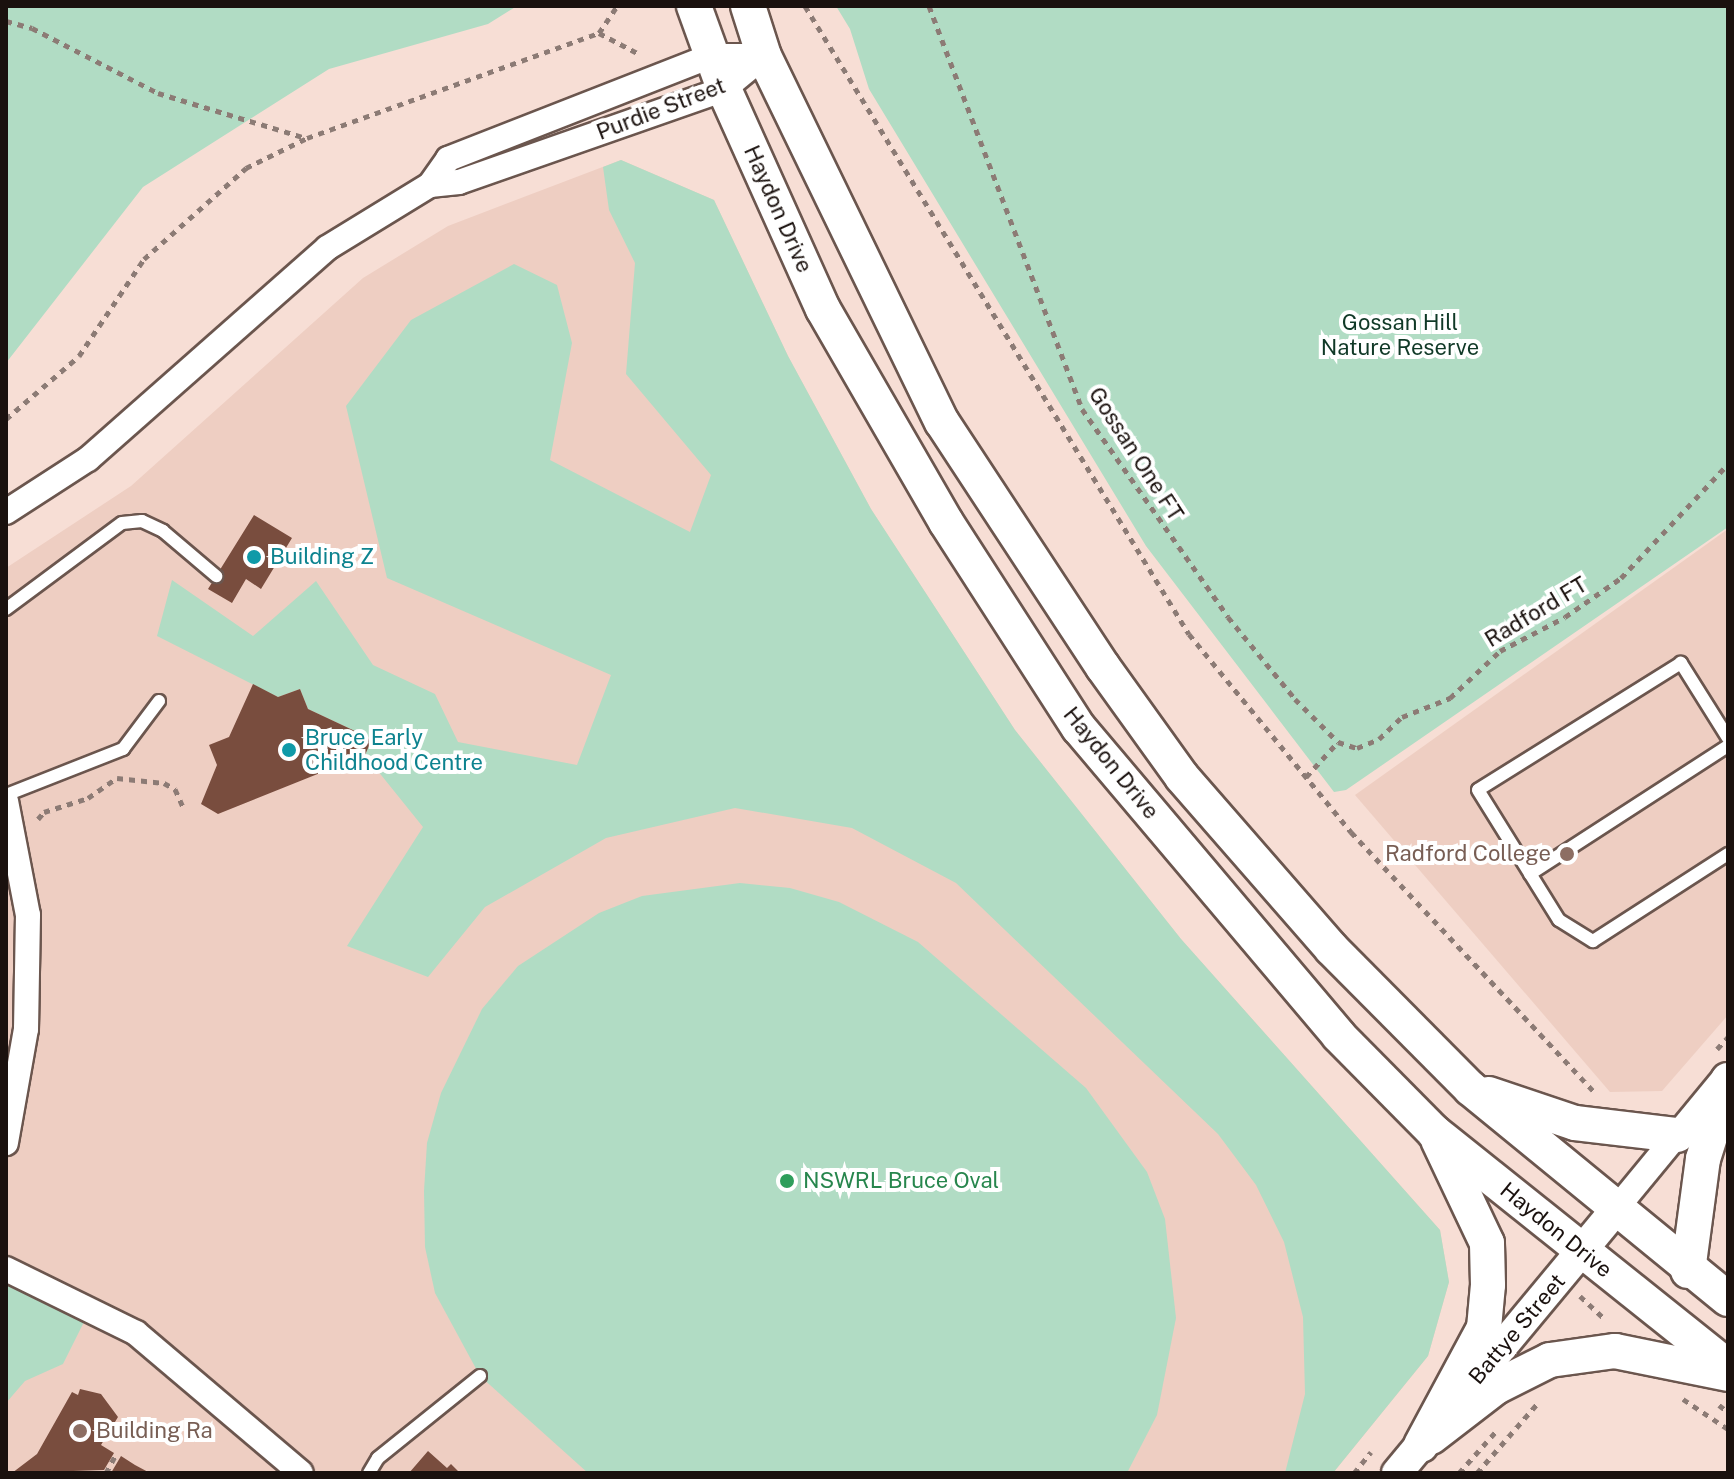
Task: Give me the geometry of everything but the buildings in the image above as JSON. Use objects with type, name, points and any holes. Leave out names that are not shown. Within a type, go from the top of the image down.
[{"type":"main road","name":"Haydon Drive","points":[[694,6],[724,89],[823,309],[946,522],[1079,728],[1339,1036],[1434,1132],[1728,1367]]},
{"type":"main road","points":[[748,6],[764,56],[942,422],[1103,667],[1182,777],[1332,949],[1470,1088],[1688,1271],[1728,1299]]},
{"type":"main road","points":[[1688,1271],[1700,1172],[1718,1069]]},
{"type":"main road","points":[[1470,1088],[1589,1126],[1677,1135]]},
{"type":"main road","points":[[1421,1445],[1484,1328],[1488,1285],[1487,1243],[1434,1132]]},
{"type":"main road","points":[[1421,1445],[1496,1387],[1550,1360],[1615,1351],[1728,1374]]},
{"type":"street","name":"Purdie Street","points":[[6,512],[88,459],[327,248],[430,185],[448,159],[711,56],[764,56]]},
{"type":"street","name":"Purdie Street","points":[[430,185],[459,182],[724,89],[764,56]]},
{"type":"street","points":[[6,801],[28,915],[26,1029],[6,1143]]},
{"type":"street","name":"Battye Street","points":[[1397,1473],[1728,1074]]},
{"type":"street","points":[[6,1269],[136,1333],[301,1473]]},
{"type":"lane","points":[[6,609],[122,523],[142,521],[163,531],[216,576]]},
{"type":"lane","points":[[1728,738],[1681,663],[1478,790],[1559,920],[1593,941],[1728,854]]},
{"type":"lane","points":[[6,795],[123,749],[159,701]]},
{"type":"lane","points":[[1530,874],[1728,746]]},
{"type":"lane","points":[[369,1473],[378,1458],[480,1376]]},
{"type":"path","points":[[6,419],[79,356],[144,259],[246,168],[307,138],[599,33],[617,6]]},
{"type":"path","points":[[805,6],[1189,634],[1351,832],[1602,1099]]},
{"type":"path","name":"Gossan One FT","points":[[929,6],[1082,409],[1228,617],[1295,699],[1338,742]]},
{"type":"path","points":[[6,21],[32,28],[158,93],[307,138]]},
{"type":"path","points":[[599,33],[642,56],[651,67]]},
{"type":"path","name":"Radford FT","points":[[1338,742],[1357,748],[1379,739],[1402,717],[1450,698],[1500,651],[1565,617],[1621,578],[1728,464]]},
{"type":"path","points":[[1306,777],[1338,742]]},
{"type":"path","points":[[11,826],[88,798],[117,778],[164,783],[175,789],[184,809]]},
{"type":"path","points":[[1718,1069],[1728,1037]]},
{"type":"path","points":[[1477,1473],[1539,1402],[1552,1396]]},
{"type":"path","points":[[102,1473],[116,1454]]},
{"type":"shaded area","points":[[621,160],[714,200],[788,356],[871,509],[1015,730],[1181,939],[1440,1230],[1449,1282],[1428,1356],[1333,1473],[6,1473],[6,568],[131,486],[363,278],[448,226]]},
{"type":"shaded area","name":"Radford College","points":[[1728,529],[1728,1015],[1662,1091],[1610,1092],[1355,795]]},
{"type":"green space","points":[[6,6],[517,6],[488,24],[329,69],[143,187],[6,363]]},
{"type":"green space","name":"Gossan Hill Nature Reserve","points":[[836,6],[1728,6],[1728,527],[1346,790],[1334,792],[1146,546],[869,89],[850,29]]},
{"type":"green space","points":[[621,160],[714,200],[788,356],[871,509],[1015,730],[1181,939],[1440,1230],[1449,1282],[1428,1356],[1333,1473],[1285,1473],[1305,1394],[1303,1317],[1284,1242],[1256,1185],[1218,1134],[956,883],[852,828],[735,808],[606,838],[485,907],[428,977],[347,946],[423,827],[365,755],[372,739],[308,709],[300,689],[278,697],[157,636],[172,580],[253,636],[316,581],[373,665],[435,694],[458,742],[577,765],[611,675],[387,578],[346,406],[411,320],[514,264],[557,285],[572,343],[550,460],[690,532],[711,475],[626,374],[635,263],[609,210],[603,167]]},
{"type":"green space","name":"NSWRL Bruce Oval","points":[[740,883],[790,888],[839,902],[918,942],[1086,1088],[1147,1172],[1165,1219],[1176,1318],[1157,1415],[1127,1473],[588,1473],[480,1376],[435,1293],[425,1247],[424,1191],[427,1143],[441,1093],[482,1009],[518,966],[599,913],[642,896]]},
{"type":"green space","points":[[6,1283],[86,1318],[63,1364],[25,1381],[6,1403]]},
{"type":"place","name":"Building Z","points":[[254,557]]},
{"type":"place","name":"Bruce Early Childhood Centre","points":[[289,750]]},
{"type":"place","name":"Radford College","points":[[1567,854]]},
{"type":"place","name":"NSWRL Bruce Oval","points":[[787,1181]]},
{"type":"place","name":"Building Ra","points":[[80,1431]]}]
